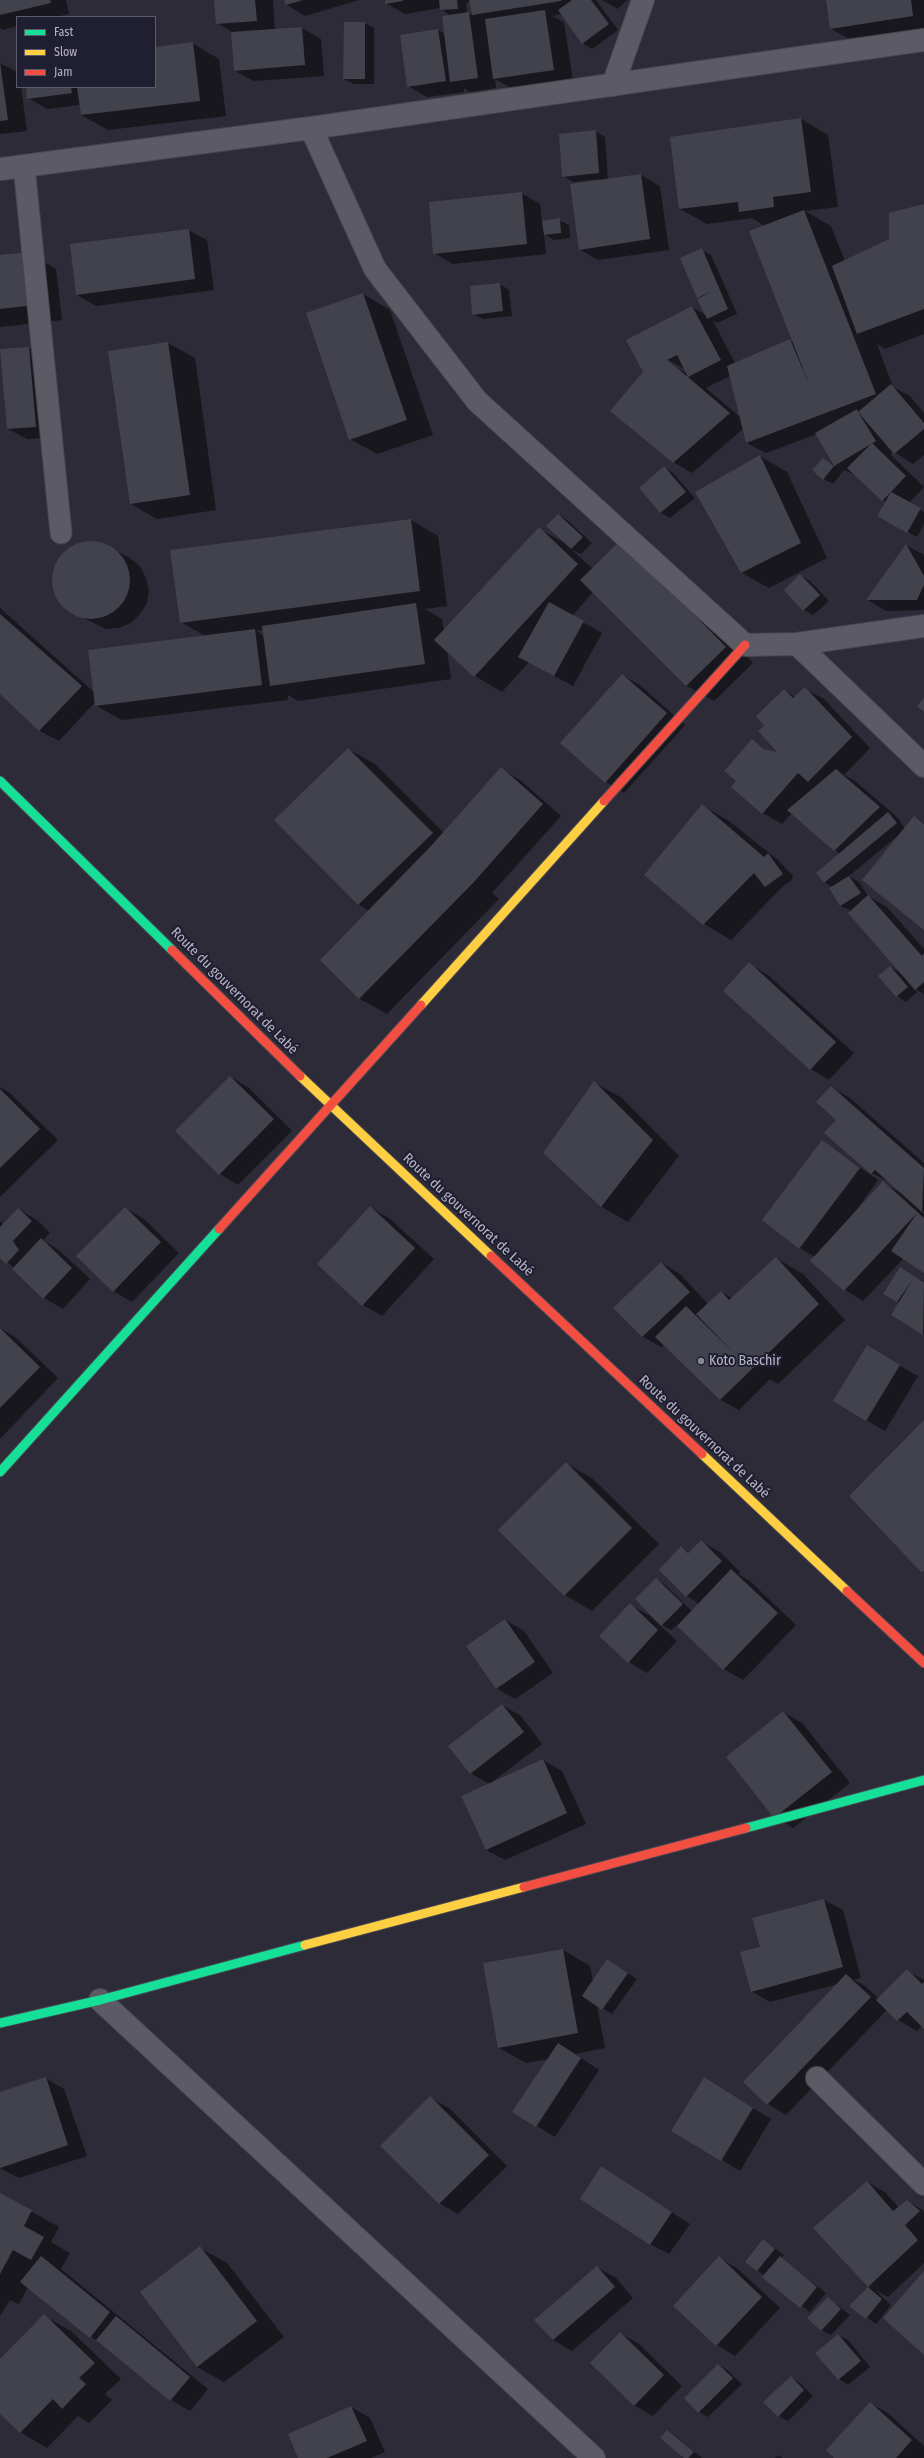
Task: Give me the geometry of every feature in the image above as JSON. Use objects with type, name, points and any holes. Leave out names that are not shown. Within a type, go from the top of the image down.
[{"type":"street","points":[[614,85],[643,0]]},
{"type":"street","points":[[0,169],[311,128],[924,40]]},
{"type":"street","points":[[311,128],[375,270],[477,401],[745,646],[797,644],[924,626]]},
{"type":"street","points":[[797,644],[924,766]]},
{"type":"street","points":[[0,1472],[745,646]]},
{"type":"street","name":"Route du gouvernorat de Labé","points":[[0,781],[330,1105],[924,1663]]},
{"type":"street","points":[[0,2023],[100,2000],[924,1780]]},
{"type":"street","points":[[100,2000],[594,2458]]},
{"type":"street","points":[[817,2078],[924,2184]]},
{"type":"lane","points":[[24,166],[61,534]]},
{"type":"building","points":[[0,0],[50,0],[51,3],[0,15]]},
{"type":"building","points":[[214,0],[255,0],[257,21],[216,24]]},
{"type":"building","points":[[284,0],[303,0],[286,5]]},
{"type":"building","points":[[385,0],[403,0],[403,1],[385,4]]},
{"type":"building","points":[[439,0],[457,0],[458,9],[440,10]]},
{"type":"building","points":[[469,0],[561,0],[561,1],[472,15]]},
{"type":"building","points":[[572,0],[591,0],[609,24],[582,44],[558,10]]},
{"type":"building","points":[[826,0],[911,0],[913,16],[830,29]]},
{"type":"building","points":[[545,10],[554,70],[493,79],[485,19]]},
{"type":"building","points":[[469,12],[478,78],[450,82],[442,16]]},
{"type":"building","points":[[344,22],[365,22],[365,79],[343,79]]},
{"type":"building","points":[[302,27],[305,65],[234,71],[231,32]]},
{"type":"building","points":[[438,29],[446,81],[407,87],[400,35]]},
{"type":"building","points":[[193,42],[200,101],[81,115],[77,88],[156,88],[156,47]]},
{"type":"building","points":[[0,62],[8,120],[0,121]]},
{"type":"building","points":[[26,88],[71,88],[72,93],[27,99]]},
{"type":"building","points":[[801,118],[811,192],[773,197],[774,207],[739,212],[738,202],[679,209],[670,137]]},
{"type":"building","points":[[596,130],[599,173],[562,177],[559,134]]},
{"type":"building","points":[[641,174],[650,239],[579,250],[570,184]]},
{"type":"building","points":[[522,192],[527,244],[433,254],[429,202]]},
{"type":"building","points":[[924,204],[924,309],[857,334],[832,266],[889,239],[889,213]]},
{"type":"building","points":[[804,210],[876,394],[746,443],[727,366],[790,339],[811,389],[749,231]]},
{"type":"building","points":[[560,218],[561,233],[544,235],[542,221]]},
{"type":"building","points":[[189,229],[195,279],[76,295],[70,244]]},
{"type":"building","points":[[702,248],[728,309],[707,319],[697,299],[713,291],[697,298],[680,258]]},
{"type":"building","points":[[29,252],[35,305],[0,309],[0,255]]},
{"type":"building","points":[[500,283],[503,311],[472,315],[470,286]]},
{"type":"building","points":[[363,293],[407,420],[349,440],[306,313]]},
{"type":"building","points":[[692,306],[721,360],[688,377],[730,413],[673,463],[610,411],[643,372],[626,340]],"holes":[[[677,355],[688,377],[667,360]]]},
{"type":"building","points":[[168,342],[190,495],[130,504],[108,351]]},
{"type":"building","points":[[29,347],[36,427],[7,429],[0,349]]},
{"type":"building","points":[[891,384],[924,423],[924,429],[894,454],[858,412]]},
{"type":"building","points":[[857,409],[876,441],[834,466],[815,433]]},
{"type":"building","points":[[872,443],[906,476],[882,501],[847,468]]},
{"type":"building","points":[[760,455],[801,543],[741,573],[695,492]]},
{"type":"building","points":[[823,458],[834,466],[823,480],[812,470]]},
{"type":"building","points":[[664,466],[686,492],[660,513],[639,488]]},
{"type":"building","points":[[891,492],[921,508],[907,533],[877,516]]},
{"type":"building","points":[[558,514],[583,537],[571,549],[546,526]]},
{"type":"building","points":[[411,519],[420,591],[180,623],[170,550]]},
{"type":"building","points":[[539,527],[578,564],[474,677],[434,640]]},
{"type":"building","points":[[621,540],[726,647],[686,686],[580,580]]},
{"type":"building","points":[[91,541],[106,544],[118,553],[127,565],[130,580],[127,595],[118,607],[106,616],[91,619],[76,616],[64,607],[55,595],[52,580],[55,565],[64,553],[76,544]]},
{"type":"building","points":[[906,544],[924,576],[924,585],[917,600],[866,600]]},
{"type":"building","points":[[800,574],[820,595],[803,611],[784,590]]},
{"type":"building","points":[[549,602],[584,621],[554,676],[518,657]]},
{"type":"building","points":[[416,603],[425,664],[270,686],[262,626]]},
{"type":"building","points":[[0,614],[82,686],[39,731],[0,694]]},
{"type":"building","points":[[255,629],[262,685],[95,706],[88,650]]},
{"type":"building","points":[[622,674],[667,713],[605,783],[560,743]]},
{"type":"building","points":[[805,687],[852,737],[808,782],[798,773],[762,814],[731,787],[736,781],[724,771],[752,739],[764,749],[777,752],[758,731],[764,726],[756,716],[784,689],[793,698]]},
{"type":"building","points":[[924,698],[924,712],[917,706]]},
{"type":"building","points":[[348,748],[433,833],[358,905],[274,820]]},
{"type":"building","points":[[501,767],[543,804],[473,883],[359,999],[320,960],[431,846]]},
{"type":"building","points":[[836,769],[880,807],[834,851],[787,810]]},
{"type":"building","points":[[702,804],[764,857],[768,853],[783,874],[765,887],[754,873],[703,925],[644,875]]},
{"type":"building","points":[[888,812],[897,823],[824,883],[816,873]]},
{"type":"building","points":[[914,816],[924,824],[924,930],[862,880]]},
{"type":"building","points":[[849,876],[861,893],[840,906],[829,888]]},
{"type":"building","points":[[868,895],[922,956],[924,953],[924,982],[915,990],[848,913]]},
{"type":"building","points":[[749,962],[836,1042],[810,1070],[723,991]]},
{"type":"building","points":[[890,966],[908,987],[896,997],[878,976]]},
{"type":"building","points":[[230,1076],[274,1119],[219,1175],[175,1131]]},
{"type":"building","points":[[594,1081],[653,1140],[601,1207],[543,1153]]},
{"type":"building","points":[[831,1086],[924,1168],[922,1212],[875,1170],[871,1174],[824,1133],[836,1120],[816,1102]]},
{"type":"building","points":[[0,1089],[40,1129],[0,1168]]},
{"type":"building","points":[[822,1140],[860,1168],[799,1249],[762,1220]]},
{"type":"building","points":[[883,1181],[924,1218],[924,1273],[891,1251],[917,1213],[844,1291],[810,1261]]},
{"type":"building","points":[[370,1206],[415,1248],[362,1306],[317,1264]]},
{"type":"building","points":[[125,1207],[161,1242],[113,1292],[76,1256]]},
{"type":"building","points":[[18,1208],[32,1221],[13,1241],[19,1250],[6,1264],[0,1258],[0,1227]]},
{"type":"building","points":[[41,1238],[72,1268],[43,1299],[12,1269]]},
{"type":"building","points":[[776,1257],[819,1304],[720,1400],[655,1337],[686,1306],[736,1355],[696,1314],[721,1291],[729,1300]]},
{"type":"building","points":[[661,1262],[690,1292],[642,1337],[613,1308]]},
{"type":"building","points":[[900,1267],[924,1283],[923,1335],[891,1315],[913,1279],[897,1302],[883,1294]]},
{"type":"building","points":[[0,1328],[40,1367],[0,1408]]},
{"type":"building","points":[[867,1345],[900,1365],[866,1421],[833,1401]]},
{"type":"building","points":[[924,1420],[924,1570],[922,1573],[849,1496]]},
{"type":"building","points":[[566,1462],[632,1528],[564,1596],[498,1530]]},
{"type":"building","points":[[701,1540],[722,1561],[686,1597],[659,1570],[681,1546],[688,1553]]},
{"type":"building","points":[[731,1569],[778,1613],[723,1670],[677,1626]]},
{"type":"building","points":[[656,1578],[683,1604],[661,1626],[635,1599]]},
{"type":"building","points":[[630,1603],[658,1630],[628,1663],[599,1636]]},
{"type":"building","points":[[505,1619],[535,1662],[496,1689],[466,1646]]},
{"type":"building","points":[[502,1704],[524,1732],[470,1774],[448,1746]]},
{"type":"building","points":[[783,1711],[832,1772],[774,1818],[726,1757]]},
{"type":"building","points":[[543,1759],[567,1813],[486,1850],[461,1796]]},
{"type":"building","points":[[824,1899],[843,1967],[751,1992],[740,1952],[760,1947],[752,1918]]},
{"type":"building","points":[[563,1949],[578,2033],[498,2048],[483,1963]]},
{"type":"building","points":[[607,1959],[628,1973],[602,2010],[582,1996]]},
{"type":"building","points":[[907,1969],[922,1984],[924,1982],[924,2029],[907,2012],[897,2021],[876,2000]]},
{"type":"building","points":[[846,1974],[871,1997],[767,2105],[743,2082]]},
{"type":"building","points":[[558,2043],[581,2058],[536,2127],[512,2112]]},
{"type":"building","points":[[46,2077],[68,2145],[0,2168],[0,2092]]},
{"type":"building","points":[[704,2077],[753,2108],[721,2161],[671,2131]]},
{"type":"building","points":[[430,2096],[489,2155],[439,2204],[380,2146]]},
{"type":"building","points":[[601,2166],[672,2212],[650,2245],[580,2199]]},
{"type":"building","points":[[867,2181],[893,2211],[907,2200],[920,2211],[905,2225],[918,2240],[868,2287],[813,2228]]},
{"type":"building","points":[[0,2193],[32,2210],[24,2226],[44,2237],[31,2260],[13,2250],[0,2274]]},
{"type":"building","points":[[763,2239],[775,2249],[757,2271],[745,2262]]},
{"type":"building","points":[[200,2246],[257,2321],[197,2367],[140,2292]]},
{"type":"building","points":[[41,2256],[110,2312],[90,2338],[20,2282]]},
{"type":"building","points":[[719,2256],[762,2297],[716,2346],[673,2306]]},
{"type":"building","points":[[780,2256],[817,2287],[800,2308],[762,2277]]},
{"type":"building","points":[[597,2266],[615,2287],[553,2340],[534,2320]]},
{"type":"building","points":[[924,2271],[924,2355],[883,2318]]},
{"type":"building","points":[[868,2287],[882,2299],[866,2319],[849,2306]]},
{"type":"building","points":[[828,2297],[841,2309],[821,2331],[807,2318]]},
{"type":"building","points":[[44,2314],[95,2363],[79,2378],[86,2384],[62,2409],[53,2399],[20,2433],[0,2414],[0,2359]]},
{"type":"building","points":[[116,2316],[190,2377],[170,2401],[96,2340]]},
{"type":"building","points":[[620,2332],[664,2375],[634,2406],[590,2363]]},
{"type":"building","points":[[838,2334],[861,2361],[838,2380],[815,2353]]},
{"type":"building","points":[[718,2364],[733,2378],[698,2413],[684,2398]]},
{"type":"building","points":[[791,2376],[804,2390],[778,2417],[763,2402]]},
{"type":"building","points":[[870,2402],[912,2440],[896,2458],[834,2458],[826,2450]]},
{"type":"building","points":[[351,2406],[367,2441],[327,2458],[298,2458],[288,2434]]},
{"type":"building","points":[[667,2430],[694,2452],[688,2458],[684,2458],[660,2438]]},
{"type":"traffic: fast","points":[[0,781],[172,950]]},
{"type":"traffic: fast","points":[[0,1472],[219,1229]]},
{"type":"traffic: fast","points":[[746,1828],[924,1780]]},
{"type":"traffic: fast","points":[[0,2023],[100,2000],[305,1945]]},
{"type":"traffic: slow","points":[[421,1005],[604,801]]},
{"type":"traffic: slow","points":[[300,1076],[491,1256]]},
{"type":"traffic: slow","points":[[702,1454],[847,1591]]},
{"type":"traffic: slow","points":[[305,1945],[524,1887]]},
{"type":"traffic: jam","points":[[604,801],[745,645]]},
{"type":"traffic: jam","points":[[172,950],[300,1076]]},
{"type":"traffic: jam","points":[[219,1229],[421,1005]]},
{"type":"traffic: jam","points":[[491,1256],[702,1454]]},
{"type":"traffic: jam","points":[[847,1591],[924,1663]]},
{"type":"traffic: jam","points":[[524,1887],[746,1828]]},
{"type":"place","name":"Koto Baschir","points":[[701,1361]]}]
